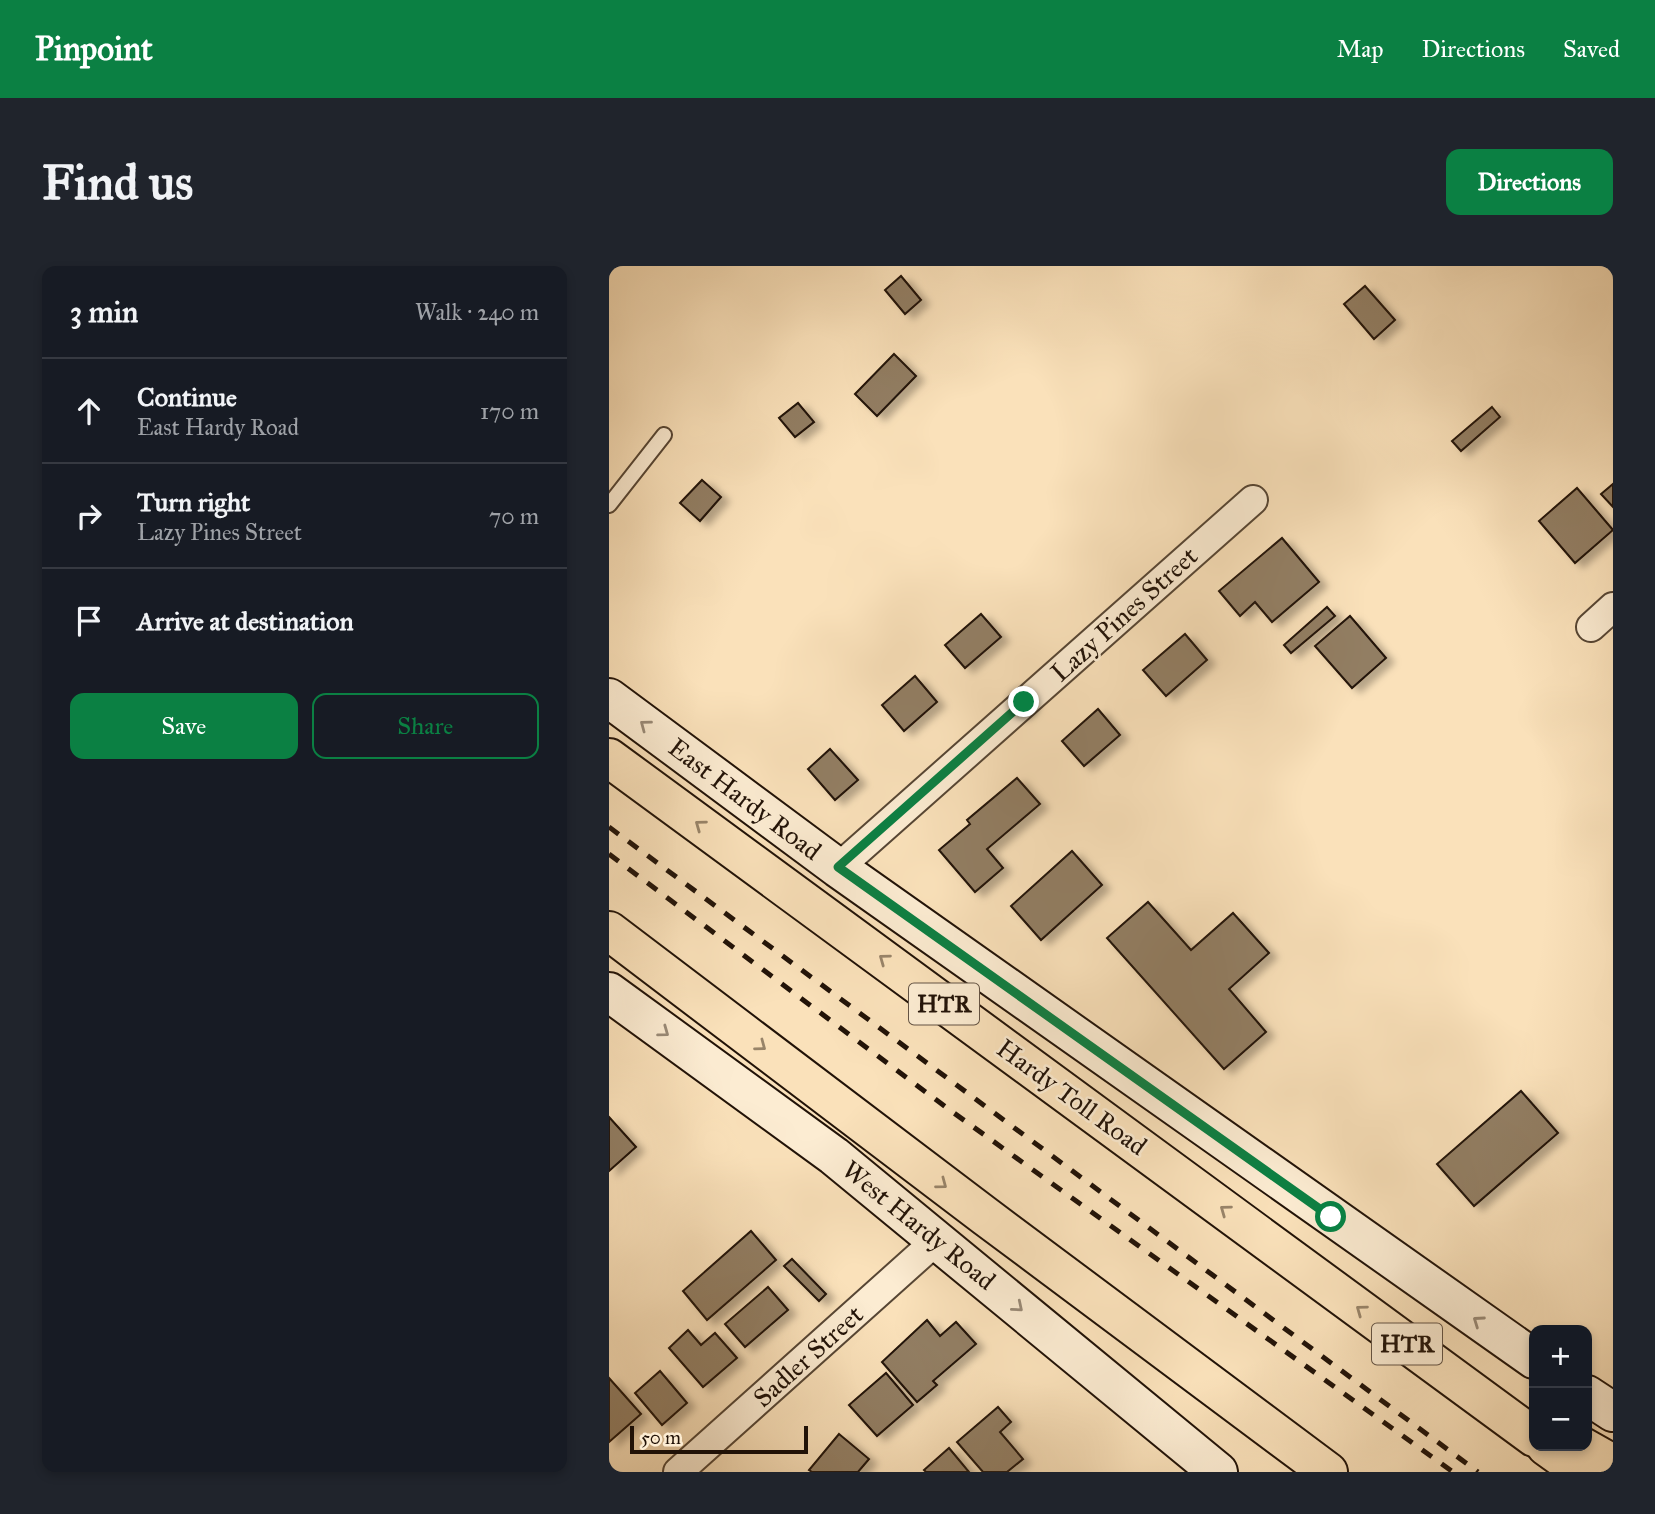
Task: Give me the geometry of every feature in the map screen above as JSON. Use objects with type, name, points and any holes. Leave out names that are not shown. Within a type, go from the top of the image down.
[{"type":"highway","name":"Hardy Toll Road","points":[[609,758],[1529,1433]]},
{"type":"highway","points":[[609,931],[1328,1472]]},
{"type":"highway","points":[[985,1216],[1294,1472]]},
{"type":"highway","points":[[1419,1352],[1529,1416]]},
{"type":"highway","points":[[1553,1451],[1582,1472]]},
{"type":"highway","points":[[1590,1451],[1613,1464]]},
{"type":"main road","name":"East Hardy Road","points":[[609,698],[838,867],[1529,1355]]},
{"type":"main road","name":"West Hardy Road","points":[[609,992],[834,1156],[1218,1472]]},
{"type":"main road","points":[[1592,1398],[1613,1412]]},
{"type":"street","name":"Lazy Pines Street","points":[[838,867],[1253,500]]},
{"type":"street","points":[[1591,627],[1613,607]]},
{"type":"street","name":"Sadler Street","points":[[678,1472],[937,1240]]},
{"type":"lane","points":[[609,505],[664,435]]},
{"type":"building","points":[[901,276],[921,300],[905,314],[885,290]]},
{"type":"building","points":[[1365,286],[1395,320],[1374,339],[1344,304]]},
{"type":"building","points":[[894,354],[916,376],[877,416],[855,394]]},
{"type":"building","points":[[798,403],[814,422],[795,437],[779,418]]},
{"type":"building","points":[[1492,407],[1500,417],[1461,451],[1452,441]]},
{"type":"building","points":[[702,480],[721,497],[700,521],[680,503]]},
{"type":"building","points":[[1613,484],[1613,507],[1601,494]]},
{"type":"building","points":[[1577,488],[1613,530],[1575,563],[1539,521]]},
{"type":"building","points":[[1282,538],[1319,582],[1272,622],[1255,602],[1240,616],[1219,591]]},
{"type":"building","points":[[1327,607],[1335,616],[1291,653],[1284,645]]},
{"type":"building","points":[[981,614],[1001,637],[965,668],[945,645]]},
{"type":"building","points":[[1350,616],[1386,658],[1352,688],[1315,646]]},
{"type":"building","points":[[1185,634],[1207,660],[1166,696],[1143,670]]},
{"type":"building","points":[[915,676],[937,702],[904,731],[882,705]]},
{"type":"building","points":[[1098,709],[1120,735],[1084,766],[1062,741]]},
{"type":"building","points":[[830,749],[858,780],[835,800],[808,769]]},
{"type":"building","points":[[1017,778],[1040,804],[987,849],[1003,868],[975,892],[939,850],[970,824],[967,820]]},
{"type":"building","points":[[1072,851],[1102,885],[1041,940],[1011,906]]},
{"type":"building","points":[[1148,902],[1191,950],[1233,913],[1269,953],[1229,989],[1266,1032],[1224,1069],[1107,938]]},
{"type":"building","points":[[1521,1091],[1558,1133],[1474,1206],[1437,1164]]},
{"type":"building","points":[[609,1117],[636,1147],[609,1171]]},
{"type":"building","points":[[751,1231],[776,1260],[707,1320],[683,1291]]},
{"type":"building","points":[[792,1259],[826,1294],[819,1301],[784,1266]]},
{"type":"building","points":[[768,1287],[788,1310],[745,1347],[725,1324]]},
{"type":"building","points":[[927,1320],[940,1336],[956,1322],[976,1344],[933,1381],[937,1385],[917,1402],[882,1362]]},
{"type":"building","points":[[688,1330],[701,1345],[715,1333],[737,1358],[703,1387],[669,1348]]},
{"type":"building","points":[[660,1371],[687,1403],[662,1425],[635,1393]]},
{"type":"building","points":[[886,1373],[913,1405],[877,1436],[849,1405]]},
{"type":"building","points":[[609,1378],[641,1414],[609,1442]]},
{"type":"building","points":[[998,1407],[1011,1422],[1000,1432],[1023,1459],[1007,1472],[983,1472],[957,1442]]},
{"type":"building","points":[[839,1434],[869,1459],[858,1472],[809,1470]]},
{"type":"building","points":[[949,1448],[969,1472],[924,1470]]},
{"type":"railway","points":[[609,827],[1478,1472]]},
{"type":"railway","points":[[609,854],[947,1108],[1453,1472]]},
{"type":"route","points":[[1024,702],[838,867],[1331,1217]]}]
